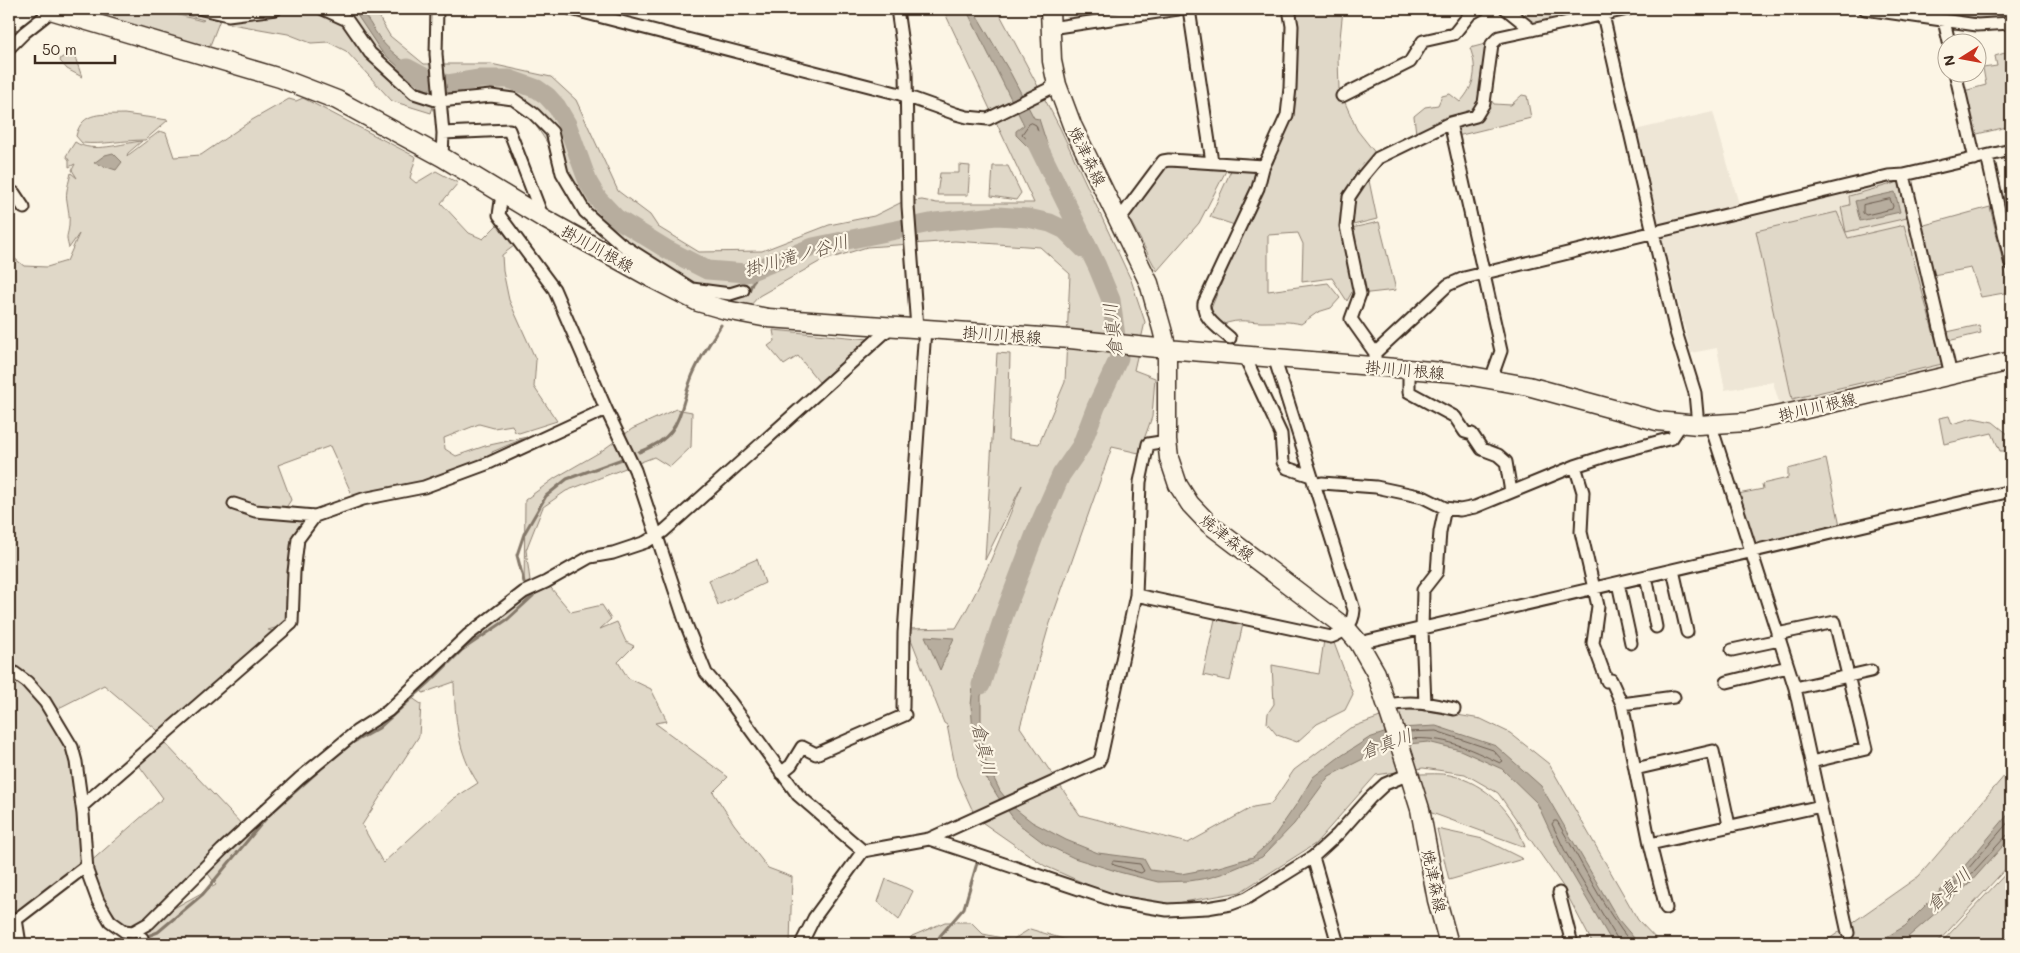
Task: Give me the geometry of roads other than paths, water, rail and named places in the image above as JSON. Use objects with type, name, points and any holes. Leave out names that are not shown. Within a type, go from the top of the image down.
[{"type":"main road","name":"掛川川根線","points":[[51,9],[280,78],[337,100],[442,156],[502,194],[652,279],[698,302],[733,312],[768,318],[921,328],[1244,355],[1375,359],[1409,369],[1491,379],[1528,386],[1657,421],[1697,425],[1747,422],[2011,361]]},
{"type":"main road","name":"焼津森線","points":[[1050,9],[1052,61],[1050,89],[1072,125],[1149,283],[1167,349],[1167,441],[1178,485],[1190,504],[1209,524],[1347,629],[1359,643],[1376,673],[1420,809],[1437,900],[1449,944]]},
{"type":"street","points":[[9,48],[51,9]]},
{"type":"street","points":[[202,9],[228,15],[276,9]]},
{"type":"street","points":[[322,9],[347,20],[370,53],[414,94],[439,97],[491,96],[513,99],[534,114],[552,132],[562,173],[585,212],[621,244],[692,289],[730,294],[743,290]]},
{"type":"street","points":[[437,9],[436,54],[443,133],[442,156]]},
{"type":"street","points":[[571,9],[907,96],[967,117],[988,119],[1050,89]]},
{"type":"street","points":[[781,773],[791,765],[802,747],[816,754],[904,711],[904,633],[921,328],[908,206],[906,72],[897,9]]},
{"type":"street","points":[[1050,28],[1178,9]]},
{"type":"street","points":[[1190,9],[1212,162]]},
{"type":"street","points":[[1230,338],[1206,316],[1203,309],[1204,303],[1258,188],[1264,166],[1287,115],[1292,26],[1290,9]]},
{"type":"street","points":[[1342,96],[1410,62],[1423,42],[1454,34],[1470,14],[1479,9]]},
{"type":"street","points":[[1506,9],[1532,30]]},
{"type":"street","points":[[1628,9],[1604,12],[1499,37],[1492,44],[1484,103],[1476,116],[1450,123],[1378,158],[1363,176],[1349,197],[1346,226],[1360,294],[1351,319],[1375,359],[1448,285],[1464,278],[1888,176],[1904,175],[2011,150]]},
{"type":"street","points":[[1865,9],[1944,21],[1977,24],[2011,23]]},
{"type":"street","points":[[1604,12],[1652,232],[1676,332],[1695,393],[1697,425],[1750,552],[1795,688],[1848,934]]},
{"type":"street","points":[[1944,21],[1947,32]]},
{"type":"street","points":[[1957,82],[1975,159]]},
{"type":"street","points":[[1450,123],[1501,351],[1491,379]]},
{"type":"street","points":[[443,133],[509,130],[543,218]]},
{"type":"street","points":[[1987,156],[2011,264]]},
{"type":"street","points":[[1119,220],[1163,161],[1264,166]]},
{"type":"street","points":[[1904,175],[1951,375]]},
{"type":"street","points":[[9,192],[14,193],[24,208]]},
{"type":"street","points":[[502,194],[499,215],[554,289],[606,409],[635,470],[686,624],[706,673],[729,700],[798,795],[863,851]]},
{"type":"street","points":[[9,669],[27,682],[45,702],[72,747],[82,806],[86,866],[98,901],[110,921],[124,931],[133,932],[149,923],[222,850],[300,778],[357,731],[388,712],[468,635],[524,592],[590,557],[613,553],[646,542],[664,532],[892,327]]},
{"type":"street","points":[[1244,355],[1269,413],[1281,434],[1282,457],[1287,468],[1312,481],[1338,486],[1376,487],[1423,497],[1445,508],[1460,510],[1475,507],[1575,466],[1672,438],[1697,425]]},
{"type":"street","points":[[1136,595],[1331,637],[1347,629],[1353,619],[1354,610],[1274,357]]},
{"type":"street","points":[[1409,369],[1409,392],[1455,417],[1465,432],[1472,434],[1482,449],[1498,455],[1506,462],[1511,492]]},
{"type":"street","points":[[1269,413],[1290,406]]},
{"type":"street","points":[[234,504],[255,511],[315,516],[363,499],[424,486],[489,463],[606,409]]},
{"type":"street","points":[[801,944],[814,918],[863,851],[929,839],[1098,762],[1101,756],[1136,595],[1140,482],[1148,444],[1167,441]]},
{"type":"street","points":[[1575,466],[1583,492],[1582,532],[1598,606],[1593,644],[1607,681],[1611,680],[1622,704],[1650,844],[1666,908]]},
{"type":"street","points":[[1359,643],[1422,630],[2011,490]]},
{"type":"street","points":[[1424,704],[1422,630],[1424,590],[1437,572],[1440,532],[1445,508]]},
{"type":"street","points":[[82,806],[292,623],[294,572],[298,539],[315,516]]},
{"type":"street","points":[[1673,570],[1687,632]]},
{"type":"street","points":[[1646,576],[1656,627]]},
{"type":"street","points":[[1618,583],[1631,643]]},
{"type":"street","points":[[1732,650],[1835,622],[1866,749],[1811,762]]},
{"type":"street","points":[[1727,682],[1788,666]]},
{"type":"street","points":[[1795,688],[1870,671]]},
{"type":"street","points":[[1622,704],[1674,697]]},
{"type":"street","points":[[1388,708],[1403,702],[1454,709]]},
{"type":"street","points":[[1635,769],[1713,751],[1729,825]]},
{"type":"street","points":[[929,839],[1118,902],[1167,910],[1207,908],[1231,904],[1261,890],[1312,856],[1338,834],[1385,784],[1407,768]]},
{"type":"street","points":[[1650,844],[1821,806]]},
{"type":"street","points":[[1312,856],[1338,944]]},
{"type":"street","points":[[20,944],[12,922],[86,866]]},
{"type":"street","points":[[1559,893],[1572,944]]},
{"type":"water","points":[[353,9],[359,9],[394,54],[416,69],[428,74],[430,91],[421,87],[381,51]]},
{"type":"water","points":[[966,9],[973,9],[1034,118],[1039,119],[1055,169],[1016,135],[1016,131],[1024,125]]},
{"type":"water","points":[[113,153],[122,162],[116,170],[94,163],[105,155]]},
{"type":"water","points":[[1895,192],[1900,212],[1860,221],[1855,201]]},
{"type":"water","points":[[1003,618],[981,696],[981,724],[986,762],[1000,791],[1013,807],[1032,822],[1066,840],[1098,853],[1144,859],[1150,870],[1181,874],[1219,867],[1253,857],[1271,841],[1313,777],[1338,758],[1369,738],[1399,728],[1436,726],[1496,746],[1541,786],[1618,919],[1639,944],[1616,944],[1609,937],[1561,855],[1537,803],[1502,769],[1460,750],[1428,742],[1389,746],[1329,776],[1294,824],[1262,857],[1208,878],[1158,882],[1074,858],[1045,844],[1016,822],[998,797],[984,774],[973,733],[971,705],[974,676],[992,633]]},
{"type":"water","points":[[925,636],[954,638],[940,670]]},
{"type":"water","points":[[2011,811],[2011,837],[1969,884],[1900,944],[1875,944],[1905,926],[1963,868]]},
{"type":"waterway","name":"掛川滝ノ谷川","points":[[407,68],[424,77],[448,84],[479,79],[509,79],[537,89],[557,107],[567,124],[588,182],[598,199],[616,218],[668,250],[707,270],[746,273],[813,247],[935,222],[997,216],[1028,218],[1050,223],[1065,230],[1084,249]]},
{"type":"waterway","name":"倉真川","points":[[981,685],[1004,615],[1035,534],[1061,475],[1081,446],[1096,407],[1119,358],[1111,300],[1097,266],[1035,140]]},
{"type":"waterway","points":[[749,291],[758,270]]},
{"type":"waterway","points":[[639,452],[653,446],[671,432],[680,415],[694,372],[721,325]]},
{"type":"waterway","points":[[524,582],[517,555],[524,534],[546,496],[567,479],[625,458]]},
{"type":"waterway","points":[[145,937],[158,932],[203,894],[268,816],[323,767],[352,743],[379,728],[462,650],[508,619],[533,596]]},
{"type":"waterway","points":[[936,944],[940,936],[964,908],[977,863]]},
{"type":"waterway","points":[[123,944],[139,938]]},
{"type":"waterway","points":[[89,944],[111,944]]}]
